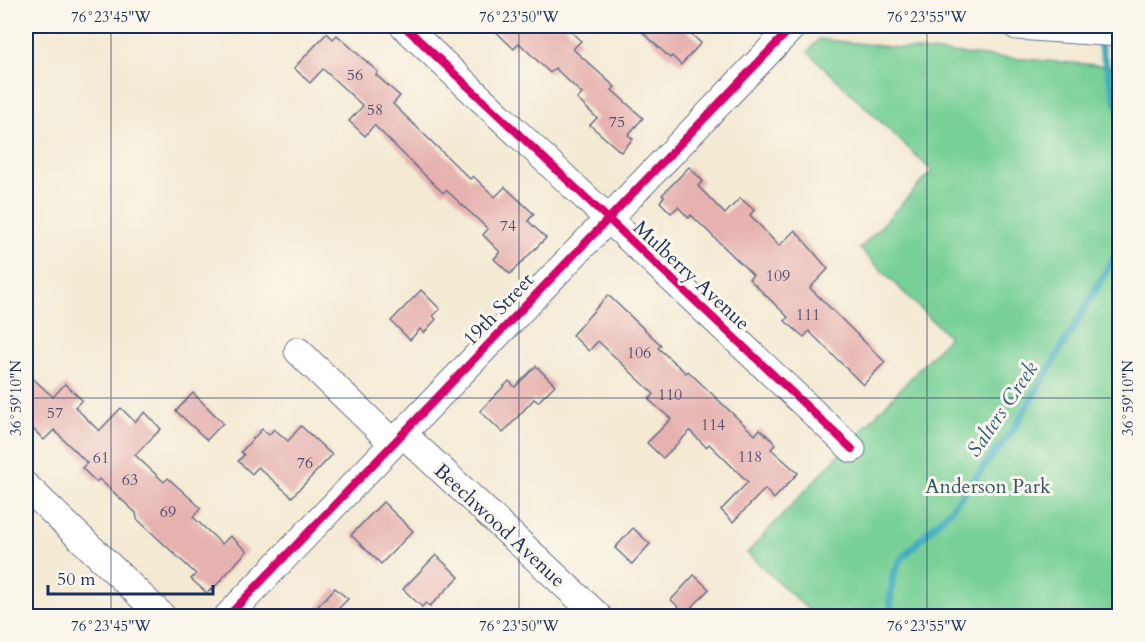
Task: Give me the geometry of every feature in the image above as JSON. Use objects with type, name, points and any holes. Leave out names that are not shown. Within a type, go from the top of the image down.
[{"type":"street","name":"Mulberry Avenue","points":[[404,26],[852,449]]},
{"type":"street","name":"19th Street","points":[[228,616],[793,26]]},
{"type":"street","points":[[1017,26],[1119,33]]},
{"type":"street","name":"Beechwood Avenue","points":[[298,351],[598,616]]},
{"type":"street","points":[[26,486],[162,616]]},
{"type":"green space","name":"Anderson Park","points":[[819,39],[927,51],[1119,67],[1119,616],[815,616],[747,553],[949,337],[860,249],[932,171],[808,52]]},
{"type":"building","points":[[490,26],[565,26],[581,41],[573,49],[615,87],[612,90],[643,118],[628,135],[633,139],[621,152],[590,125],[597,118],[577,99],[582,94],[555,68],[550,73],[519,43],[514,49]]},
{"type":"building","points":[[636,26],[682,26],[701,43],[681,65],[672,56],[670,58]]},
{"type":"building","points":[[327,33],[333,39],[337,35],[378,72],[376,75],[400,96],[393,104],[470,179],[473,176],[495,197],[505,187],[534,214],[528,221],[546,238],[510,274],[494,259],[500,252],[483,235],[488,229],[446,190],[443,193],[374,125],[365,136],[349,121],[363,106],[323,69],[310,83],[294,68]]},
{"type":"building","points":[[689,167],[703,181],[698,186],[725,214],[740,198],[754,210],[750,215],[779,246],[795,230],[828,269],[810,288],[885,362],[863,385],[809,331],[804,337],[785,321],[788,317],[749,279],[753,275],[691,215],[689,218],[678,207],[671,213],[660,202],[664,196],[662,195]]},
{"type":"building","points":[[421,290],[440,309],[433,316],[436,319],[424,333],[420,329],[410,340],[391,321]]},
{"type":"building","points":[[608,295],[661,345],[658,348],[686,373],[688,371],[755,435],[760,429],[776,444],[771,449],[798,473],[774,499],[765,489],[733,522],[721,510],[748,482],[709,444],[706,447],[690,431],[663,458],[647,443],[671,419],[649,400],[654,394],[598,341],[589,351],[572,335]]},
{"type":"building","points":[[536,366],[555,385],[538,402],[534,399],[503,433],[480,411],[509,381],[515,387]]},
{"type":"building","points":[[26,372],[53,397],[65,384],[82,400],[75,407],[99,431],[121,408],[135,422],[145,412],[161,429],[135,455],[164,482],[168,478],[201,508],[193,517],[222,544],[230,536],[247,551],[212,590],[207,593],[191,579],[196,574],[137,519],[136,513],[99,479],[96,482],[82,468],[87,463],[54,430],[44,440],[26,422]]},
{"type":"building","points":[[193,393],[223,423],[207,440],[176,411]]},
{"type":"building","points":[[301,426],[332,455],[292,497],[258,467],[252,474],[238,461],[244,455],[241,452],[262,429],[269,435],[274,429],[288,441]]},
{"type":"building","points":[[383,502],[413,531],[381,564],[351,535]]},
{"type":"building","points":[[633,528],[650,544],[632,564],[615,548]]},
{"type":"building","points":[[436,555],[459,577],[430,606],[426,603],[422,607],[403,589]]},
{"type":"building","points":[[694,575],[709,589],[686,614],[671,600]]},
{"type":"building","points":[[335,588],[348,599],[331,616],[309,616]]},
{"type":"waterway","name":"Salters Creek","points":[[1098,37],[1120,113]]},
{"type":"waterway","name":"Salters Creek","points":[[893,616],[890,603],[893,576],[900,560],[951,509],[1015,427],[1092,296],[1115,255],[1120,240]]},
{"type":"cycle path","points":[[404,26],[852,449]]},
{"type":"cycle path","points":[[228,616],[793,26]]}]
